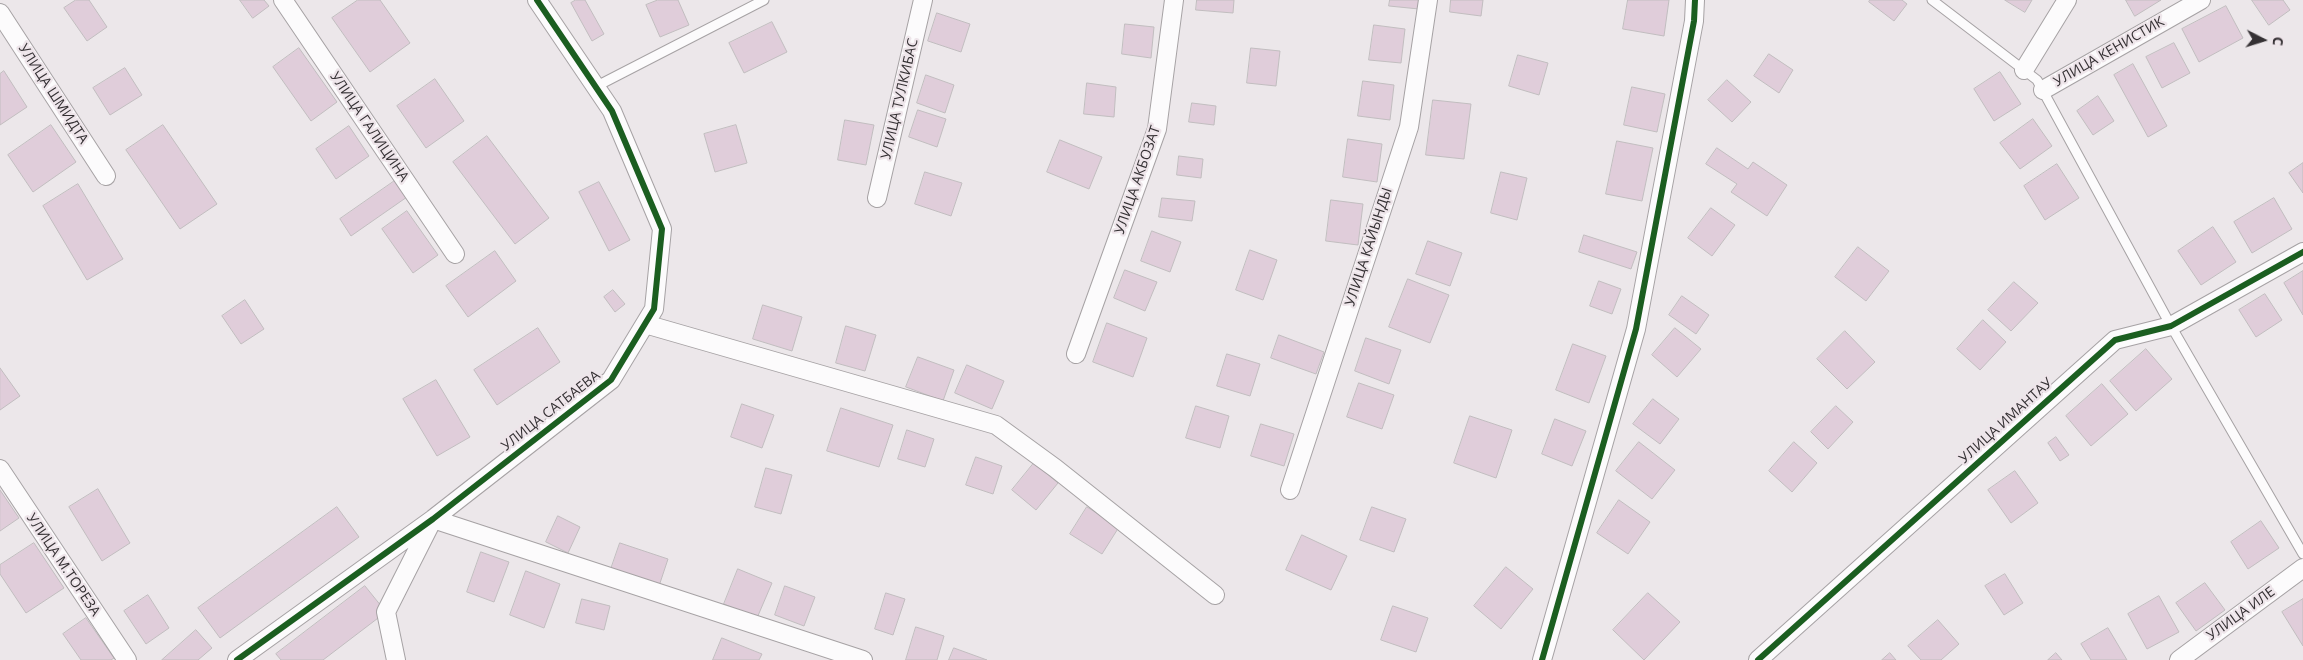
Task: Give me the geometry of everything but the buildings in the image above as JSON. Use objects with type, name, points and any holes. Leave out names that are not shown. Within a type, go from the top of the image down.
[{"type":"street","name":"УЛИЦА ГАЛИЦИНА","points":[[283,0],[455,254]]},
{"type":"street","name":"УЛИЦА САТБАЕВА","points":[[236,660],[433,519],[611,380],[654,309],[662,229],[612,111],[537,0]]},
{"type":"street","name":"УЛИЦА ТУЛКИБАС","points":[[877,198],[923,0]]},
{"type":"street","name":"УЛИЦА АКБОЗАТ","points":[[1076,354],[1157,129],[1174,0]]},
{"type":"street","name":"УЛИЦА КАЙЫНДЫ","points":[[1290,490],[1409,126],[1428,0]]},
{"type":"street","points":[[1542,660],[1636,329],[1694,21],[1695,0]]},
{"type":"street","points":[[2024,70],[2067,0]]},
{"type":"street","name":"УЛИЦА КЕНИСТИК","points":[[2042,90],[2201,0]]},
{"type":"street","name":"УЛИЦА ШМИДТА","points":[[0,13],[106,176]]},
{"type":"street","name":"УЛИЦА ИМАНТАУ","points":[[1758,660],[2114,340],[2170,326],[2303,252]]},
{"type":"street","points":[[645,324],[996,425],[1062,474],[1215,595]]},
{"type":"street","name":"УЛИЦА М.ТОРЕЗА","points":[[0,469],[127,660]]},
{"type":"street","points":[[396,660],[386,612],[433,519],[863,660]]},
{"type":"street","name":"УЛИЦА ИЛЕ","points":[[2179,660],[2303,568]]},
{"type":"lane","points":[[595,86],[764,0]]},
{"type":"lane","points":[[1932,0],[2037,80],[2170,326],[2303,554]]},
{"type":"cycle path","points":[[237,660],[433,519],[611,380],[654,309],[662,229],[612,111],[537,0]]},
{"type":"cycle path","points":[[1542,660],[1636,329],[1694,21],[1695,0]]},
{"type":"cycle path","points":[[1758,660],[2115,340],[2171,326],[2303,252]]}]
